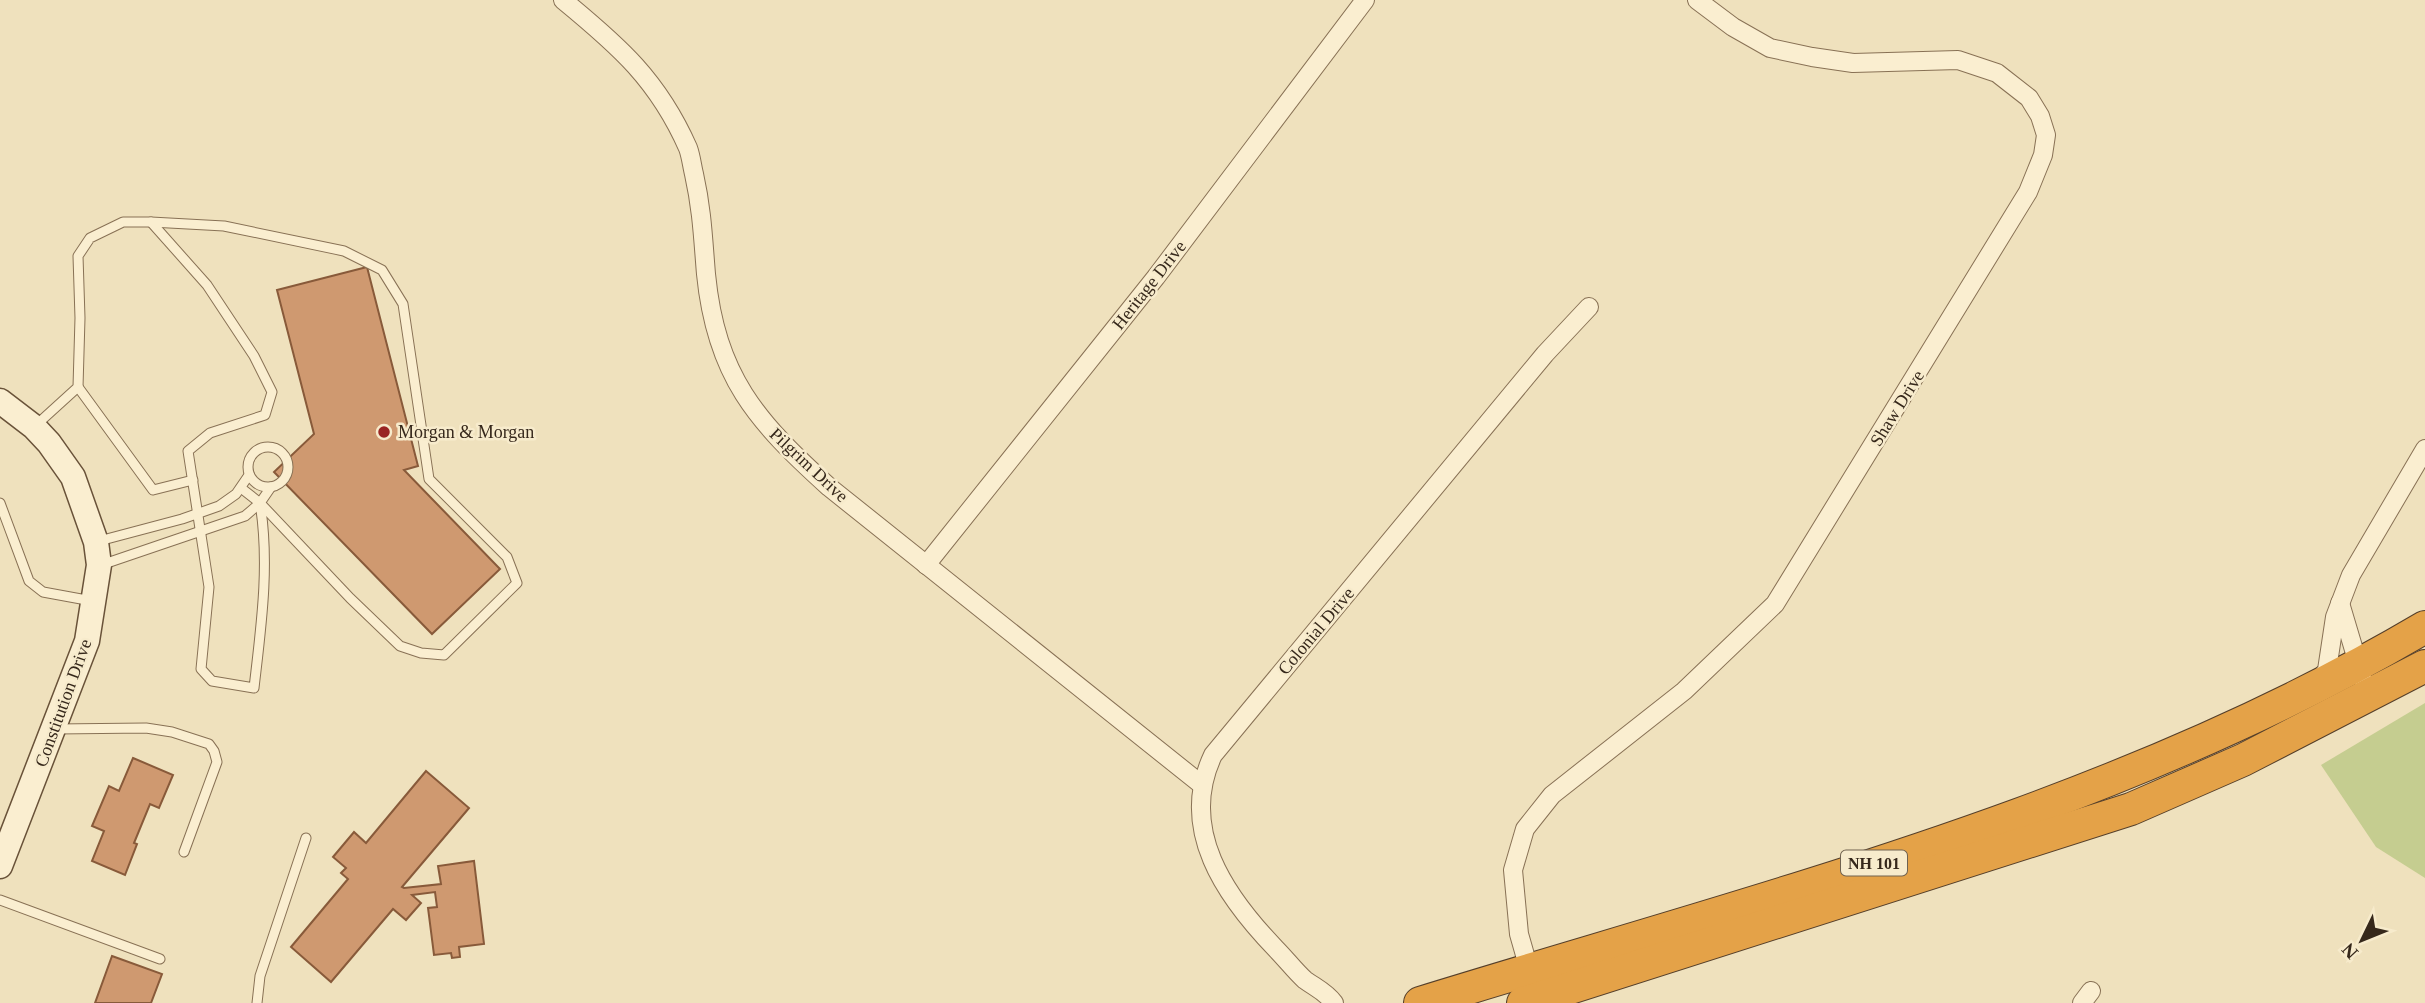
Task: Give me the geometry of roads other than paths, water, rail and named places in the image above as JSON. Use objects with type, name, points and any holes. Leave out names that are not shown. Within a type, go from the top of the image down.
[{"type":"highway","name":"NH 101","points":[[1420,1003],[1778,894],[1999,820],[2158,759],[2315,686],[2425,627]]},
{"type":"highway","name":"NH 101","points":[[1523,1003],[2131,809],[2223,770],[2425,666]]},
{"type":"street","name":"Pilgrim Drive","points":[[563,0],[618,46],[660,94],[689,151],[702,213],[706,275],[717,338],[743,397],[782,445],[829,487],[1202,785]]},
{"type":"street","name":"Heritage Drive","points":[[926,565],[1156,277],[1365,0]]},
{"type":"street","name":"Shaw Drive","points":[[1529,969],[1519,934],[1513,870],[1525,829],[1552,795],[1684,691],[1774,604],[2028,192],[2043,155],[2046,135],[2040,116],[2029,99],[1997,73],[1958,60],[1853,63],[1770,48],[1734,27],[1697,0]]},
{"type":"street","name":"Colonial Drive","points":[[1335,1003],[1321,989],[1306,980],[1241,911],[1221,879],[1210,856],[1201,819],[1202,785],[1213,755],[1545,354],[1589,307]]},
{"type":"street","name":"Constitution Drive","points":[[0,401],[34,427],[73,477],[98,554],[87,641],[0,866]]},
{"type":"street","points":[[2315,686],[2328,670],[2332,629],[2351,575],[2425,449]]},
{"type":"street","points":[[2340,603],[2368,697]]},
{"type":"street","name":"Colonial Drive","points":[[1306,980],[1312,1003]]},
{"type":"lane","points":[[193,480],[153,490],[78,387],[78,256],[90,238],[123,222],[223,226],[344,251],[382,270],[403,304],[429,479],[507,557],[517,583],[444,655],[421,653],[400,646],[350,598],[260,503],[240,488]]},
{"type":"lane","points":[[150,222],[207,285],[254,356],[272,392],[265,415],[210,433],[188,451],[209,587],[201,669],[212,681],[254,688],[262,618],[265,534],[260,503]]},
{"type":"lane","points":[[34,427],[78,387]]},
{"type":"lane","points":[[98,554],[202,531],[245,516],[260,503],[271,487],[282,481],[288,469],[288,462],[280,451],[268,446],[255,451],[248,461],[249,475],[258,485],[271,487]]},
{"type":"lane","points":[[98,554],[228,501],[249,475]]},
{"type":"lane","points":[[0,503],[29,581],[43,592],[94,601]]},
{"type":"lane","points":[[55,729],[146,728],[172,732],[209,744],[217,762],[184,852]]},
{"type":"lane","points":[[257,1003],[260,976],[306,838]]},
{"type":"lane","points":[[0,901],[160,959]]},
{"type":"place","name":"Morgan & Morgan","points":[[384,432]]}]
